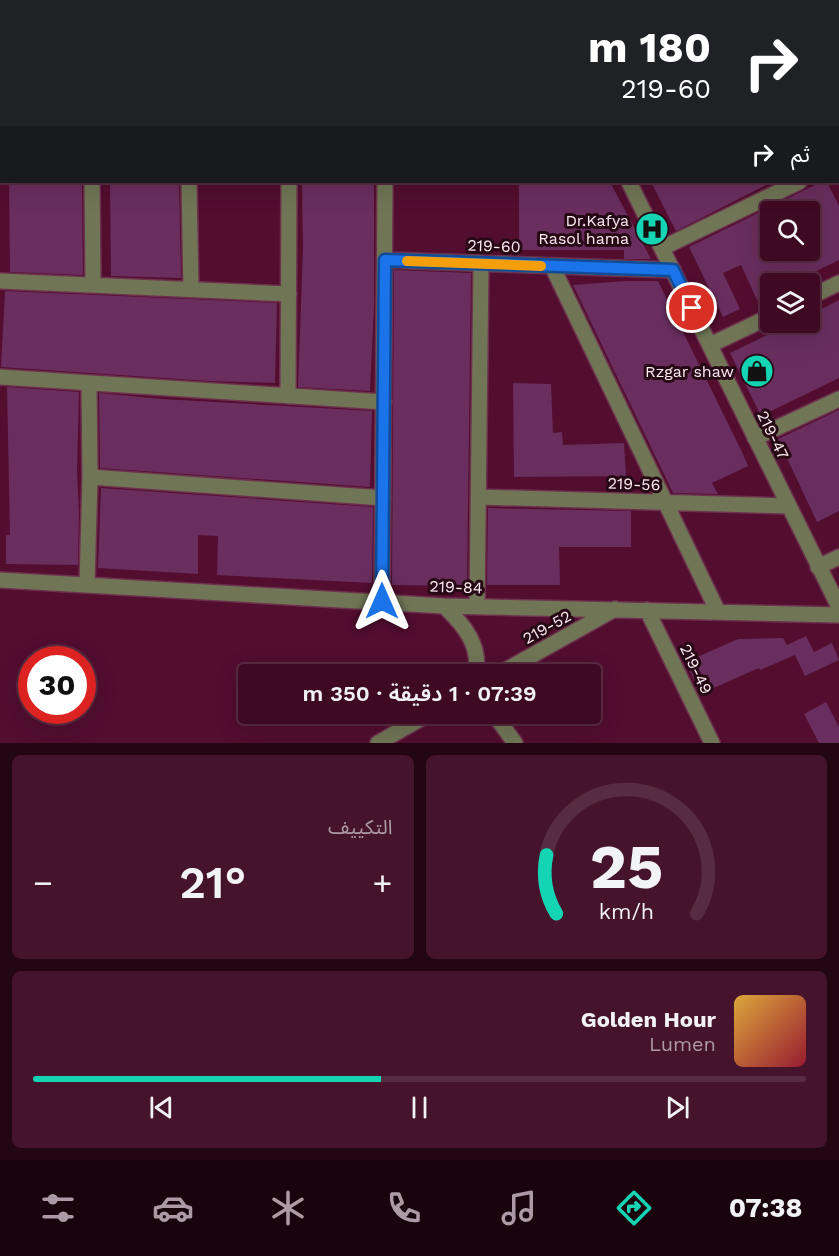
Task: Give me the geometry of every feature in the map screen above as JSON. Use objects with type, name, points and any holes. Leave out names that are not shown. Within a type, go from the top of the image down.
[{"type":"street","points":[[92,183],[93,284]]},
{"type":"street","points":[[189,183],[191,289]]},
{"type":"street","points":[[288,396],[289,183]]},
{"type":"street","points":[[382,601],[385,183]]},
{"type":"street","name":"219-47","points":[[630,183],[839,607]]},
{"type":"street","points":[[662,248],[797,183]]},
{"type":"street","name":"219-60","points":[[385,260],[673,270]]},
{"type":"street","points":[[477,606],[481,263]]},
{"type":"street","points":[[552,266],[718,612]]},
{"type":"street","points":[[0,281],[289,294]]},
{"type":"street","points":[[820,292],[839,283]]},
{"type":"street","points":[[710,345],[760,321]]},
{"type":"street","points":[[0,377],[384,402]]},
{"type":"street","points":[[87,584],[90,477],[89,383]]},
{"type":"street","points":[[755,438],[839,399]]},
{"type":"street","points":[[90,477],[383,498]]},
{"type":"street","name":"219-56","points":[[479,497],[788,507]]},
{"type":"street","points":[[818,567],[839,557]]},
{"type":"street","name":"219-84","points":[[0,580],[444,606],[839,615]]},
{"type":"street","points":[[444,606],[462,623],[470,635],[475,664]]},
{"type":"street","name":"219-52","points":[[517,664],[615,609]]},
{"type":"street","name":"219-49","points":[[647,610],[712,743]]},
{"type":"street","points":[[378,743],[411,724]]},
{"type":"street","points":[[501,724],[515,743]]},
{"type":"building","points":[[9,183],[82,183],[83,275],[10,272]]},
{"type":"building","points":[[110,183],[179,183],[181,278],[111,276]]},
{"type":"building","points":[[302,183],[374,183],[374,306],[370,391],[298,387],[303,249]]},
{"type":"building","points":[[519,183],[611,183],[651,259],[624,259],[624,250],[519,250]]},
{"type":"building","points":[[652,183],[770,183],[676,231]]},
{"type":"building","points":[[819,183],[828,183],[839,206],[839,260],[812,273],[760,273],[760,298],[757,300],[741,265],[723,273],[740,309],[723,317],[689,247],[760,212],[760,261],[820,261],[820,201],[782,201]]},
{"type":"building","points":[[394,270],[471,273],[467,586],[392,585]]},
{"type":"building","points":[[658,281],[742,452],[748,466],[712,483],[718,494],[673,493],[573,285]]},
{"type":"building","points":[[5,291],[277,303],[275,383],[209,381],[1,367]]},
{"type":"building","points":[[839,300],[839,378],[761,416],[730,353],[771,333],[820,333],[820,310]]},
{"type":"building","points":[[513,383],[551,384],[553,433],[562,432],[563,445],[624,443],[626,476],[514,477]]},
{"type":"building","points":[[7,387],[79,392],[78,565],[6,564],[6,535],[10,535]]},
{"type":"building","points":[[99,393],[162,399],[372,411],[370,487],[100,468]]},
{"type":"building","points":[[839,410],[839,511],[817,522],[778,439]]},
{"type":"building","points":[[101,488],[373,507],[372,583],[217,575],[218,536],[198,535],[198,574],[98,568]]},
{"type":"building","points":[[488,508],[631,511],[631,547],[559,547],[560,585],[487,585]]},
{"type":"building","points":[[806,636],[814,652],[832,643],[839,660],[805,676],[795,655],[700,694],[686,662],[738,639],[783,638],[787,645]]},
{"type":"building","points":[[826,702],[839,727],[839,743],[819,743],[804,714]]},
{"type":"slow traffic","points":[[407,261],[541,266]]},
{"type":"place","name":"Dr.Kafya Rasol hama","points":[[652,229]]},
{"type":"place","name":"Rzgar shaw","points":[[757,371]]},
{"type":"route","points":[[382,601],[385,260],[673,270],[692,308]]}]
